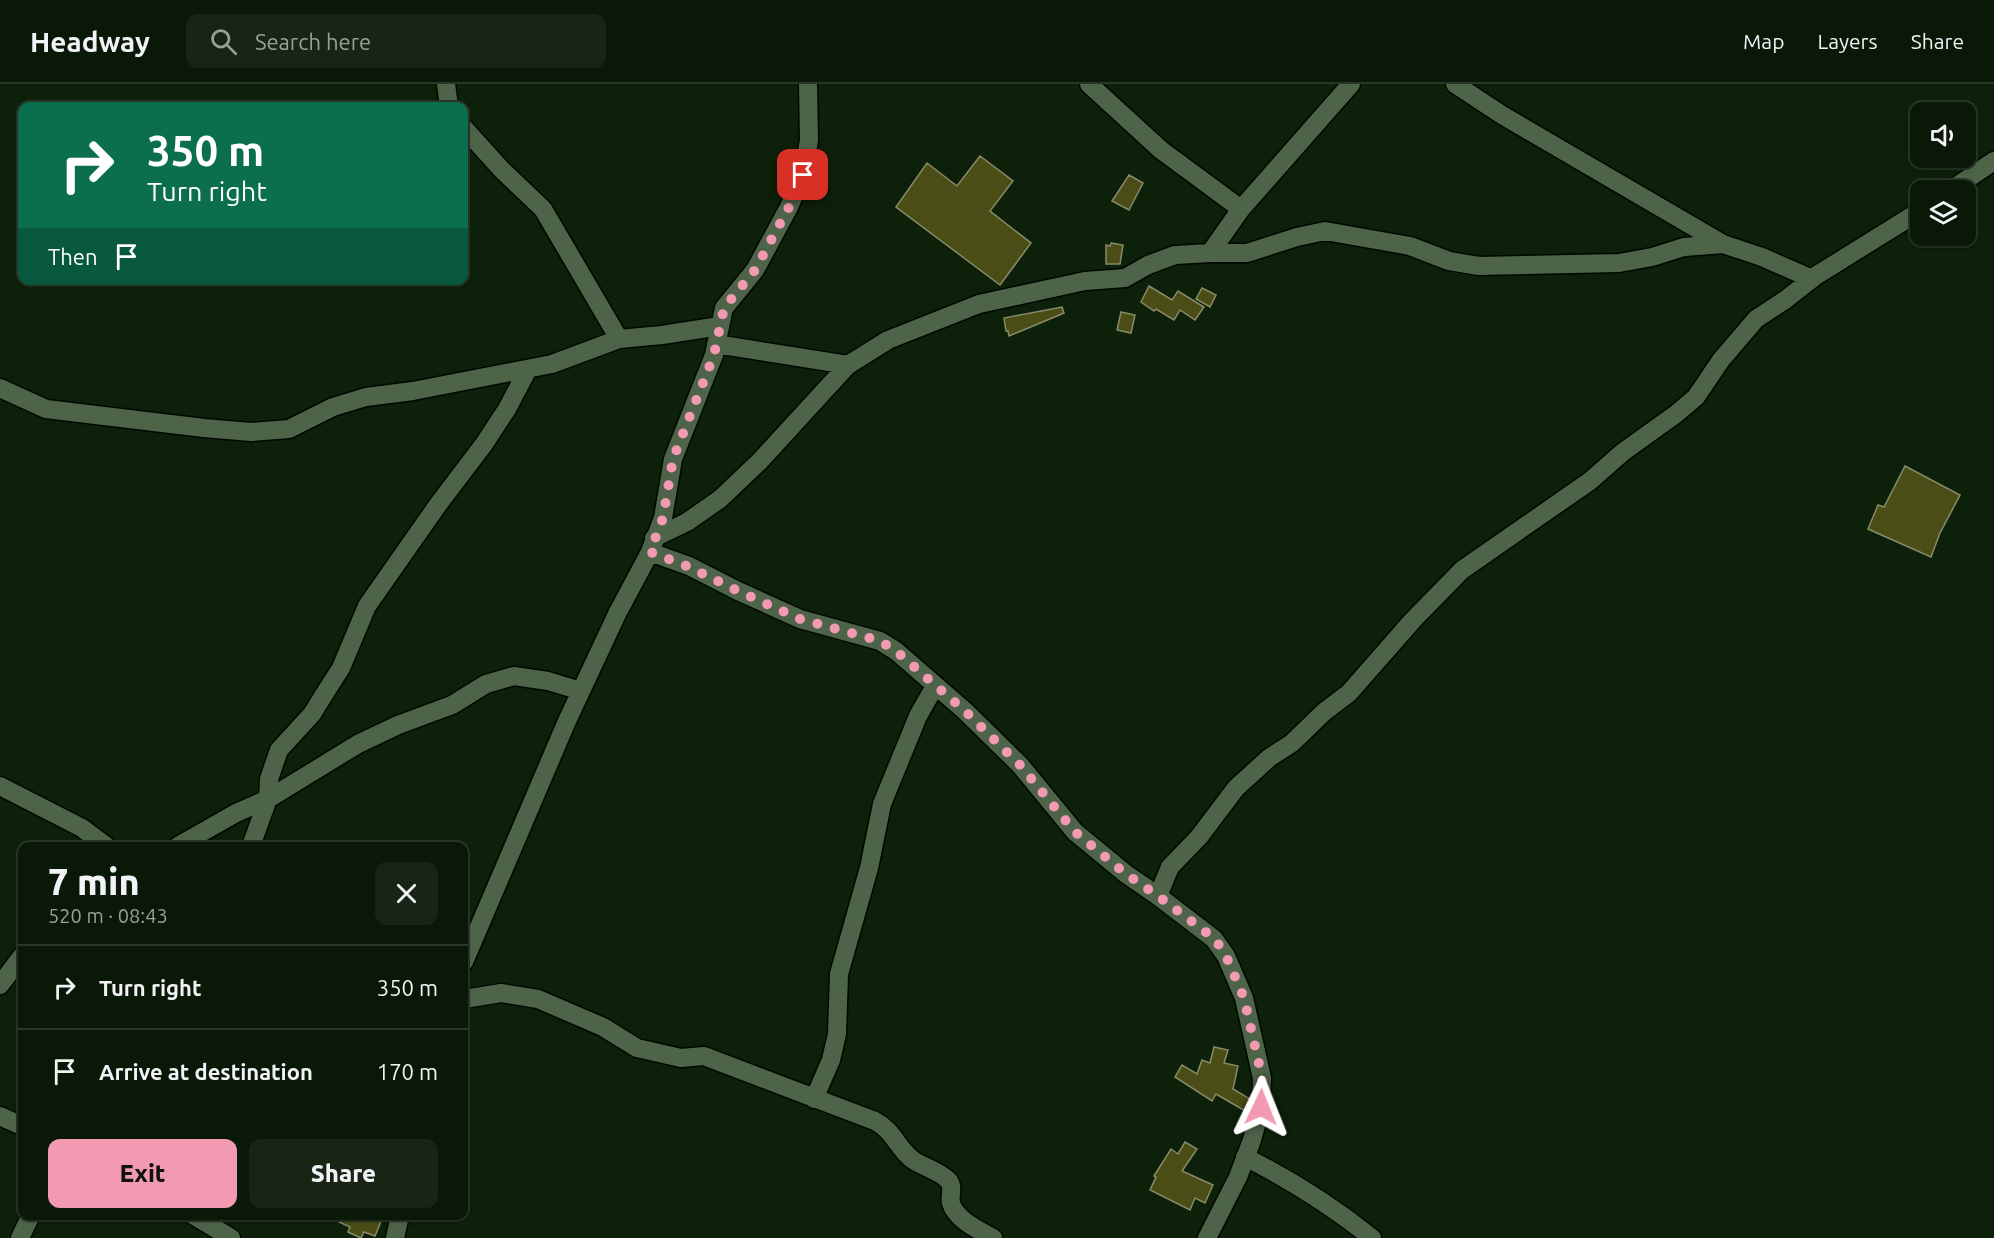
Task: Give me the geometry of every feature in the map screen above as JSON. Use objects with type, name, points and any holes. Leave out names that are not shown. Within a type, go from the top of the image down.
[{"type":"street","points":[[446,84],[448,102]]},
{"type":"street","points":[[468,950],[581,691],[663,518],[673,459],[714,355],[724,308],[755,270],[789,207],[803,175],[809,140],[808,84]]},
{"type":"street","points":[[1089,84],[1161,150],[1241,209]]},
{"type":"street","points":[[1210,253],[1241,209],[1351,84]]},
{"type":"street","points":[[1455,84],[1502,115],[1723,244],[1762,257],[1812,279]]},
{"type":"street","points":[[468,132],[502,170],[543,209],[619,339]]},
{"type":"street","points":[[1966,180],[1994,161]]},
{"type":"street","points":[[1158,896],[1170,867],[1199,837],[1236,788],[1349,693],[1413,620],[1462,570],[1590,481],[1623,452],[1696,397],[1721,360],[1756,319],[1812,279],[1910,217]]},
{"type":"street","points":[[652,545],[720,499],[760,461],[848,364],[888,340],[979,304],[1085,281],[1125,278],[1148,265],[1175,255],[1247,254],[1297,237],[1325,231],[1410,246],[1449,261],[1479,267],[1619,263],[1652,257],[1684,247],[1723,244]]},
{"type":"street","points":[[0,388],[46,409],[250,432],[289,429],[333,407],[366,397],[413,392],[552,363],[619,339],[662,335],[718,335],[848,364]]},
{"type":"street","points":[[252,842],[268,799],[269,780],[279,750],[312,714],[341,668],[367,606],[437,506],[484,444],[507,409],[528,369]]},
{"type":"street","points":[[652,545],[689,567],[800,619],[880,641],[896,651],[965,711],[1020,765],[1075,832],[1126,874],[1215,939],[1226,956],[1244,998],[1262,1077],[1261,1107],[1245,1157],[1238,1177],[1207,1238]]},
{"type":"street","points":[[185,842],[236,813],[268,799],[358,744],[398,724],[452,705],[486,684],[514,676],[548,681],[581,691]]},
{"type":"street","points":[[814,1099],[831,1060],[837,1034],[839,974],[870,868],[882,804],[918,716],[935,686]]},
{"type":"street","points":[[0,786],[82,828],[101,842]]},
{"type":"street","points":[[0,985],[18,961]]},
{"type":"street","points":[[468,998],[501,993],[538,999],[603,1027],[637,1048],[681,1058],[704,1056],[885,1126],[908,1155],[948,1179],[952,1186],[950,1201],[956,1212],[964,1220],[993,1238]]},
{"type":"street","points":[[0,1116],[18,1124]]},
{"type":"street","points":[[1245,1157],[1283,1176],[1326,1202],[1372,1238]]},
{"type":"street","points":[[20,1238],[29,1220]]},
{"type":"street","points":[[201,1220],[225,1236]]},
{"type":"street","points":[[395,1238],[399,1220]]},
{"type":"building","points":[[980,156],[1013,181],[990,211],[1031,243],[1000,285],[896,207],[927,163],[957,186]]},
{"type":"building","points":[[1129,175],[1143,183],[1129,210],[1112,201]]},
{"type":"building","points":[[1111,243],[1123,245],[1120,264],[1106,264],[1106,245],[1110,246]]},
{"type":"building","points":[[1149,286],[1172,300],[1178,291],[1204,307],[1195,320],[1180,310],[1174,320],[1141,302]]},
{"type":"building","points":[[1202,288],[1216,295],[1210,307],[1196,299]]},
{"type":"building","points":[[1062,307],[1064,313],[1009,336],[1006,331],[1004,318]]},
{"type":"building","points":[[1121,312],[1135,315],[1131,333],[1117,330]]},
{"type":"building","points":[[1905,466],[1960,495],[1940,533],[1931,557],[1868,529],[1878,505],[1884,507]]},
{"type":"building","points":[[1214,1047],[1228,1050],[1224,1063],[1238,1066],[1233,1089],[1250,1099],[1247,1112],[1216,1094],[1212,1101],[1175,1077],[1182,1065],[1197,1074],[1202,1060],[1210,1063]]},
{"type":"building","points":[[1185,1142],[1197,1149],[1182,1171],[1213,1185],[1205,1203],[1195,1198],[1190,1210],[1150,1190],[1156,1177],[1154,1176],[1171,1149],[1178,1154]]},
{"type":"building","points":[[335,1220],[382,1220],[375,1236],[364,1232],[361,1238],[348,1232],[350,1227]]},
{"type":"route","points":[[803,175],[789,207],[755,270],[724,308],[714,355],[673,459],[666,489],[663,518],[650,552],[689,567],[800,619],[880,641],[896,651],[965,711],[1020,765],[1075,832],[1126,874],[1215,939],[1226,956],[1244,998],[1262,1077],[1261,1107]]}]
